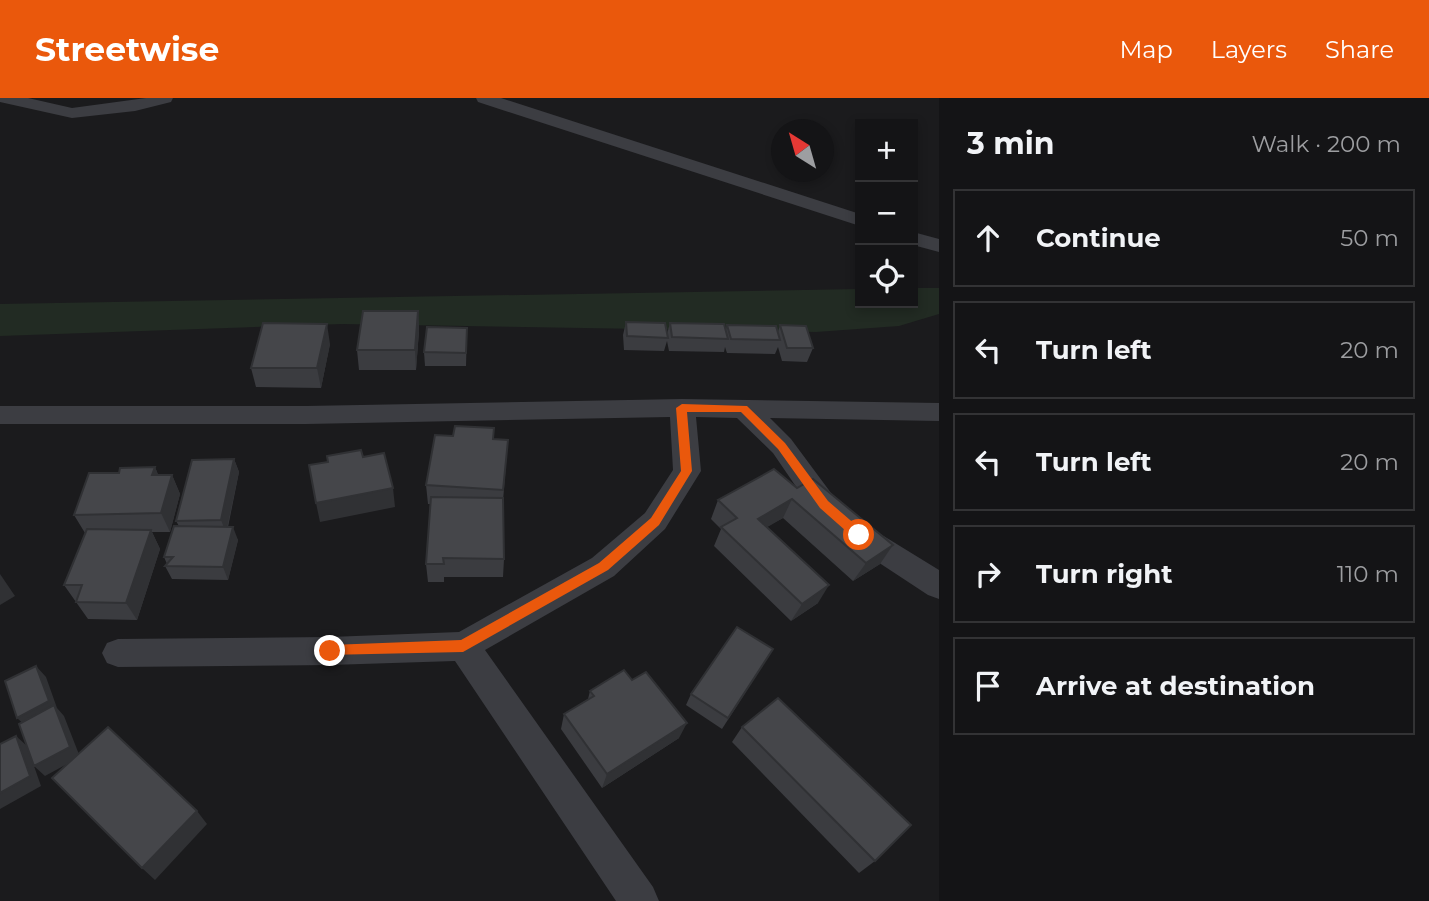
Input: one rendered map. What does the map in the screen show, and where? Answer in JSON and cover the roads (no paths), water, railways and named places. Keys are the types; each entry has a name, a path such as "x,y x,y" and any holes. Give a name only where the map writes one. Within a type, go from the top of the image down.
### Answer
{"street":[{"path":"6,98 72,113 135,106 164,98"},
{"path":"484,98 855,218"},
{"path":"918,239 939,246"},
{"path":"118,653 330,651 463,646 603,567 655,522 687,471 682,408"},
{"path":"0,415 306,415 682,408 939,412"},
{"path":"744,409 782,446 824,505 859,535 939,586"},
{"path":"463,646 639,901"}]}
